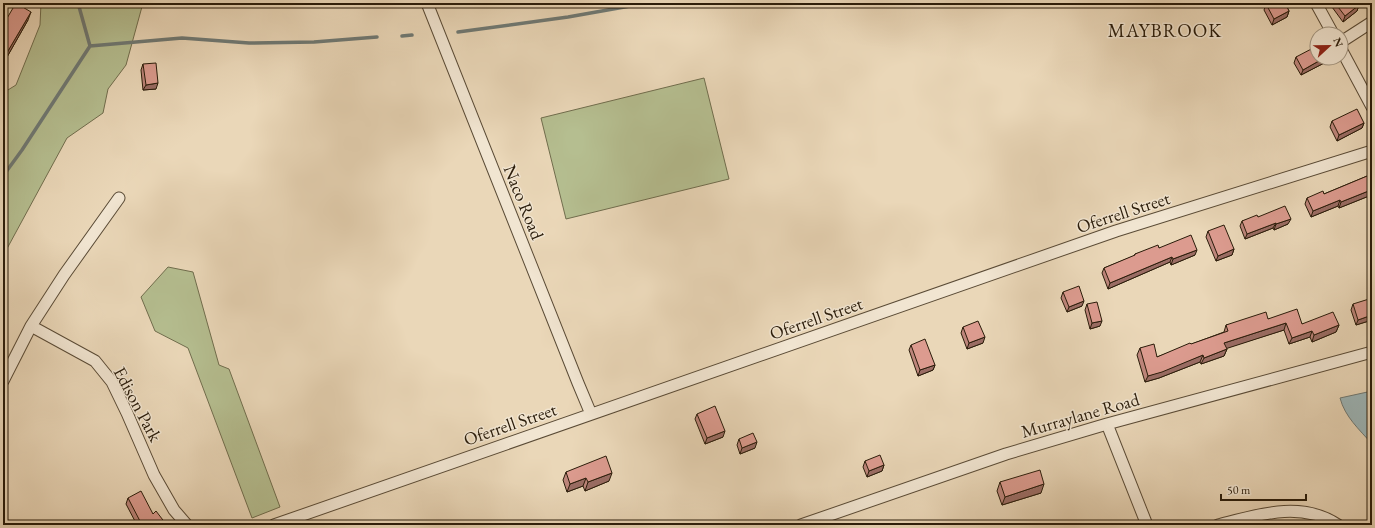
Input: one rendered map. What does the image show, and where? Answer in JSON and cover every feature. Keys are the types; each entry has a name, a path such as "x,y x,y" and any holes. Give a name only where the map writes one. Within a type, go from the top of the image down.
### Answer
{"street":[{"name":"Naco Road","path":"427,3 578,383 592,414"},
{"path":"1316,3 1329,26"},
{"path":"1349,37 1372,22"},
{"path":"1349,64 1372,107"},
{"name":"Oferrell Street","path":"274,525 1116,231 1372,151"},
{"path":"3,381 31,326 64,275 119,198"},
{"name":"Edison Park","path":"31,326 95,361 112,382 154,474 174,510 187,525"},
{"name":"Murraylane Road","path":"801,525 1006,454 1106,424 1372,352"},
{"path":"1106,424 1147,525"},
{"path":"1218,525 1270,512 1293,511 1312,513 1331,520 1338,525"}],"green space":[{"path":"41,3 143,3 126,65 108,89 103,113 67,138 3,256 3,93 16,85 40,25"},
{"path":"704,78 729,179 566,219 541,118"},
{"path":"168,267 193,272 219,365 229,369 280,507 252,518 188,348 155,331 141,297"}],"water":[{"path":"1372,391 1372,444 1349,417 1340,398"}],"building":[{"path":"16,3 31,12 5,56 3,55 3,25"},
{"path":"1285,3 1289,11 1274,19 1266,4"},
{"path":"1335,3 1358,3 1359,5 1345,16"},
{"path":"1309,50 1310,66 1303,70 1296,57"},
{"path":"156,63 158,83 146,85 143,64"},
{"path":"1357,109 1364,123 1339,135 1332,121"},
{"path":"1372,174 1372,194 1371,190 1313,211 1307,198 1323,191 1324,194"},
{"path":"1285,206 1291,219 1247,234 1242,221 1257,215 1258,217"},
{"path":"1224,225 1234,249 1218,256 1208,231"},
{"path":"1191,235 1197,250 1173,259 1172,257 1110,283 1104,268 1158,245 1159,248"},
{"path":"1079,286 1084,301 1069,307 1063,292"},
{"path":"1369,299 1372,306 1372,315 1358,320 1353,304"},
{"path":"1097,302 1102,321 1092,323 1087,304"},
{"path":"1297,309 1302,324 1333,312 1339,325 1314,335 1312,331 1292,338 1286,323 1224,343 1227,349 1204,358 1203,355 1162,372 1148,376 1140,348 1154,344 1157,357 1190,343 1191,344 1228,331 1226,325 1266,312 1268,319"},
{"path":"978,321 985,337 969,343 963,327"},
{"path":"925,339 935,365 920,370 911,345"},
{"path":"715,406 725,431 707,438 697,414"},
{"path":"753,433 757,442 742,448 739,439"},
{"path":"880,455 884,465 869,471 865,461"},
{"path":"606,456 612,473 588,482 586,478 570,484 566,472"},
{"path":"1040,470 1044,484 1005,497 1000,482"},
{"path":"141,491 153,514 156,511 166,524 165,525 139,525 141,523 128,498"}],"waterway":[{"path":"3,176 22,150 90,46 78,3"},
{"path":"458,32 568,17 647,3"},
{"path":"402,36 412,35"},
{"path":"90,46 182,38 249,43 314,42 377,37"}],"district":[{"name":"MAYBROOK","path":"1165,30"}]}
